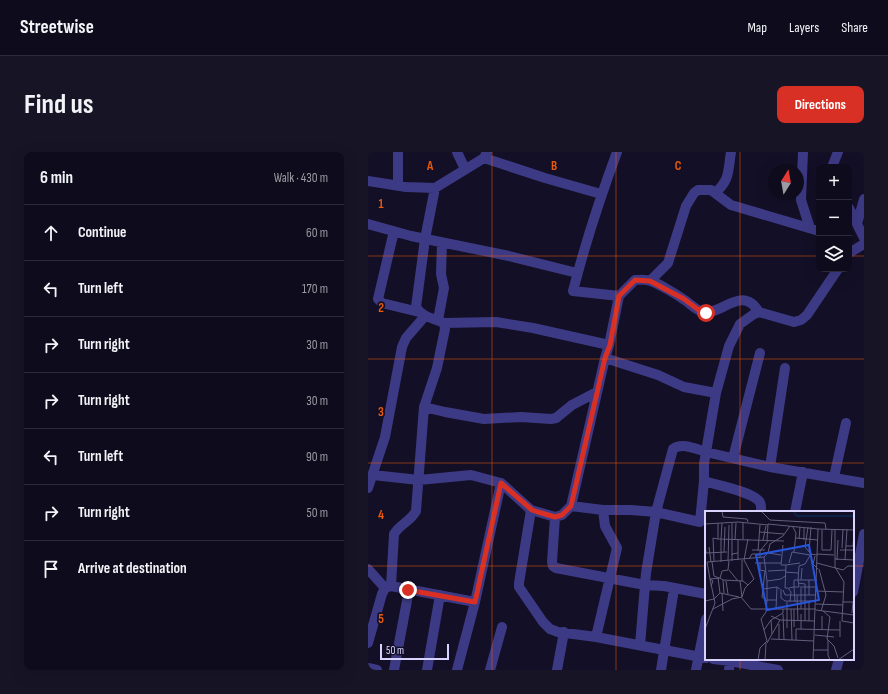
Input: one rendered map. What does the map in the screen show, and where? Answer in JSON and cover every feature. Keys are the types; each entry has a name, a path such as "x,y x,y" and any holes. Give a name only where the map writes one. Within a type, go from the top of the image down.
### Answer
{"street":[{"path":"398,152 398,186"},
{"path":"457,152 465,170"},
{"path":"617,152 601,194 572,291 619,296"},
{"path":"716,192 727,179 731,152"},
{"path":"803,152 801,200 814,229"},
{"path":"833,164 838,152"},
{"path":"368,182 398,186 435,188 465,170 485,155 545,178 601,194"},
{"path":"422,314 416,307 435,188"},
{"path":"650,281 668,263 686,206 694,193 698,190 711,190 716,192 726,202 731,204 814,229"},
{"path":"858,224 864,200"},
{"path":"852,213 864,238"},
{"path":"368,224 426,240 509,256 577,273"},
{"path":"394,231 378,299 382,303 441,321 496,322 533,328 610,345"},
{"path":"368,643 382,594 388,587 394,534 398,528 413,517 416,511 424,407 437,368 445,329 441,321 444,288 441,274 442,243"},
{"path":"571,506 603,510 656,512 703,523 704,464 716,393 729,346 737,329 740,324 759,312 794,322 801,320 807,315 836,272"},
{"path":"373,475 419,480 471,475 501,483 532,510 555,517 562,515 571,506 605,358 610,345 619,296 635,280 650,281 684,299 700,311 712,312 731,302 741,301 748,302 755,306 759,312"},
{"path":"368,488 385,437 402,348 406,338 422,314"},
{"path":"733,458 760,353"},
{"path":"605,358 658,375 684,387 716,393"},
{"path":"770,466 786,368"},
{"path":"424,407 484,419 521,417 551,419 556,418 572,405 597,392"},
{"path":"834,477 846,423"},
{"path":"640,645 646,573 656,512 673,449 676,446 684,446 770,466 864,483"},
{"path":"795,511 803,472"},
{"path":"704,481 750,494 761,504 761,511"},
{"path":"457,670 475,602 501,483"},
{"path":"532,510 519,583 520,587 546,626 558,632 596,637 702,658"},
{"path":"596,637 617,548 605,526 603,510"},
{"path":"555,517 552,562 553,566 556,568 645,585 705,594"},
{"path":"857,588 857,546 864,534"},
{"path":"368,569 388,587 475,602"},
{"path":"661,670 674,589"},
{"path":"394,670 408,590"},
{"path":"427,670 440,595"},
{"path":"490,670 502,627"},
{"path":"696,670 702,658 705,629"},
{"path":"557,670 564,632"},
{"path":"717,660 778,670"},
{"path":"836,670 839,660"},
{"path":"368,668 377,670"}],"route":[{"path":"408,590 475,602 501,483 532,510 538,512 555,517 562,515 571,506 605,358 610,345 619,296 635,280 650,281 684,299 700,311 706,313"}]}
